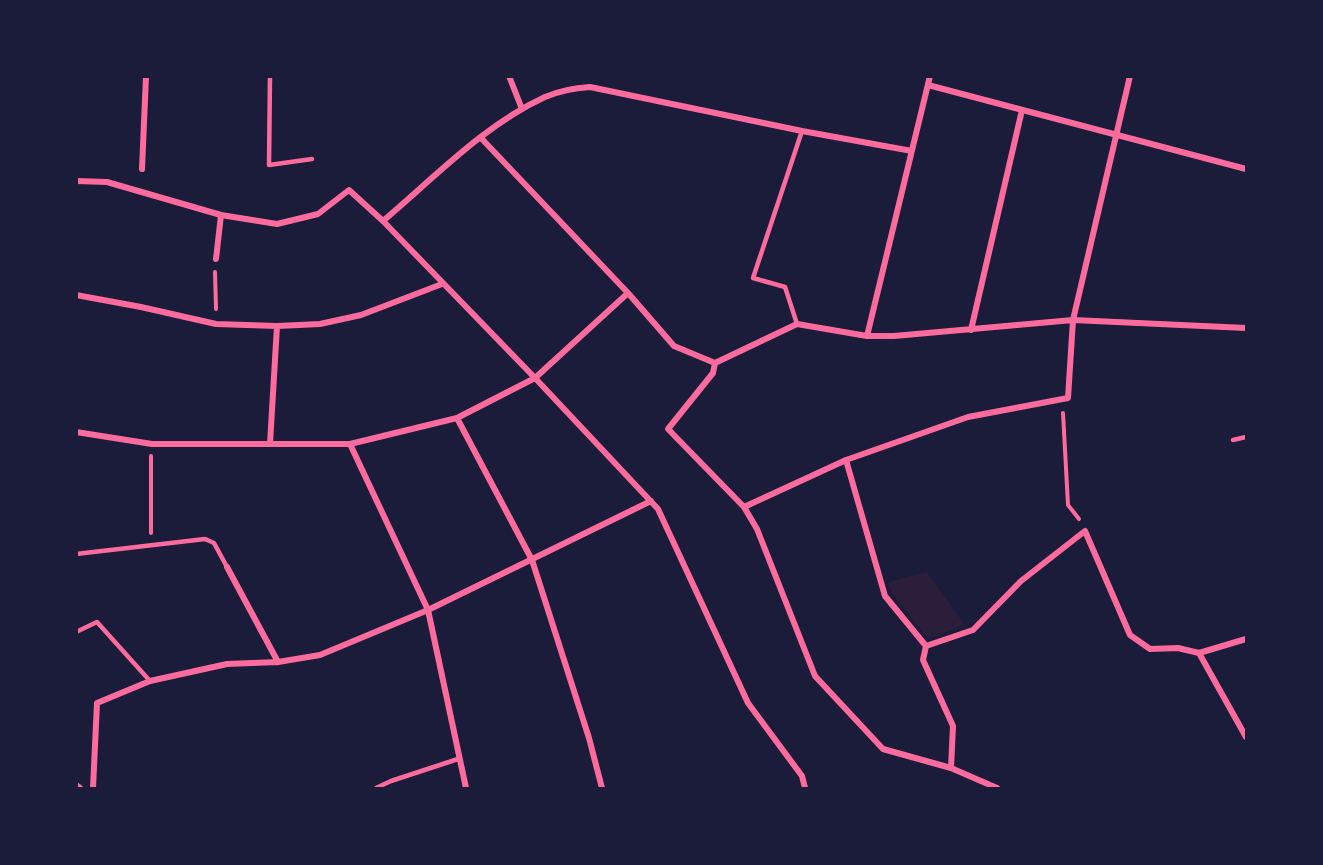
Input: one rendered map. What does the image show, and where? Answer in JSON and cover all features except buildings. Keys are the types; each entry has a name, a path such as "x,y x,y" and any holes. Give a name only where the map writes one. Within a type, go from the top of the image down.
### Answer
{"street":[{"path":"142,170 146,76"},
{"path":"509,76 522,109"},
{"path":"867,336 930,76"},
{"path":"744,507 846,460 968,417 1068,398 1073,320 1130,76"},
{"path":"928,86 1246,169"},
{"path":"383,221 481,138 522,109 569,89 590,87 802,131 912,151"},
{"path":"970,330 1022,110"},
{"path":"481,138 628,293 674,346 715,363"},
{"path":"76,181 107,182 221,215 277,224 318,214 349,190 383,221 658,509 748,703 802,776 805,789"},
{"path":"216,259 221,215"},
{"path":"76,295 141,306 216,324 277,326 320,324 361,315 442,284"},
{"path":"76,432 152,444 350,444 457,418 535,378 628,293"},
{"path":"997,789 951,768 883,749 815,676 757,529 744,507 668,429 712,373 715,363 797,324 867,336 894,336 1073,320 1246,328"},
{"path":"270,444 277,326"},
{"path":"457,418 532,560 589,738 602,789"},
{"path":"350,444 428,610 466,789"},
{"path":"846,460 885,596 926,646"},
{"path":"93,789 97,703 150,681 227,664 278,662 320,655 428,610 651,501"},
{"path":"926,646 973,630 1021,581 1085,531 1130,635 1150,649 1178,648 1199,653 1246,639"},
{"path":"227,567 278,662"},
{"path":"926,646 923,660 953,726 951,768"},
{"path":"1199,653 1246,737"},
{"path":"76,785 80,789"}],"lane":[{"path":"270,76 269,165 312,159"},
{"path":"797,324 785,287 753,278 802,131"},
{"path":"1233,440 1246,437"},
{"path":"76,554 205,539 213,543 227,567"},
{"path":"76,632 97,622 150,681"},
{"path":"376,789 391,781 458,759"}],"path":[{"path":"215,270 216,303"},
{"path":"1063,410 1068,505 1079,520"},
{"path":"151,546 152,444"}],"shaded area":[{"path":"927,572 965,625 928,639 892,594 888,582"}]}
